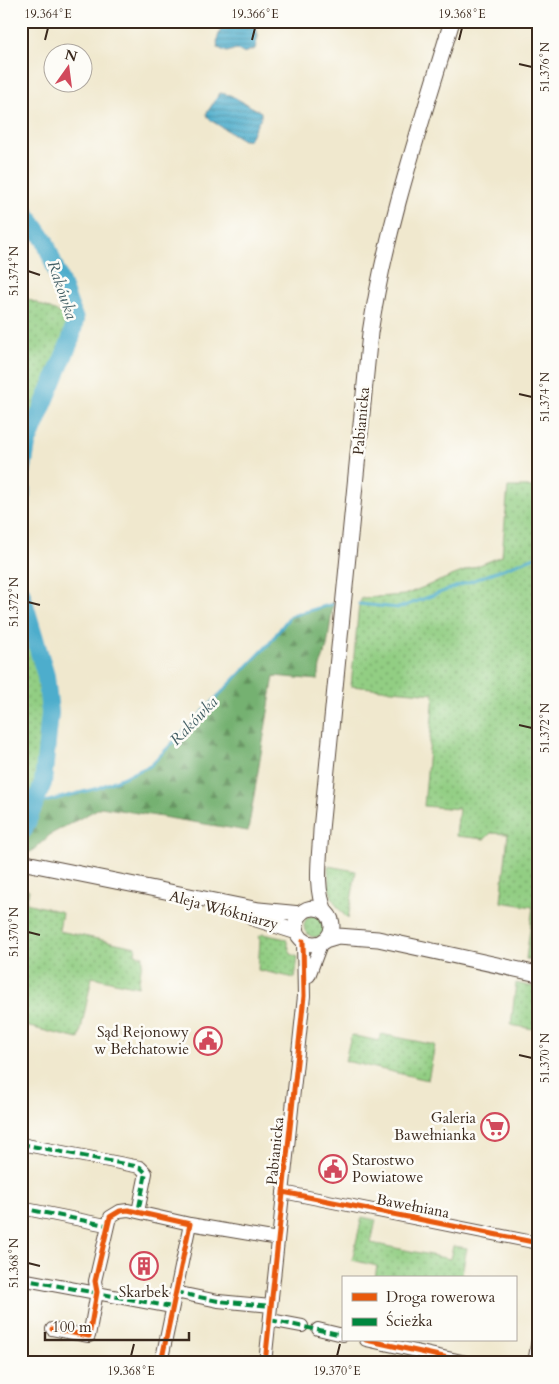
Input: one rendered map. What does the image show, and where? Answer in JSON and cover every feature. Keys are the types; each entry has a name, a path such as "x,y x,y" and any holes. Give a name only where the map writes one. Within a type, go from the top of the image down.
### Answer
{"main road":[{"name":"Pabianicka","path":"328,916 321,903 319,883 321,830 370,333 377,283 392,224 452,21"},
{"name":"Pabianicka","path":"303,912 321,830"},
{"name":"Aleja Włókniarzy","path":"21,862 150,890 278,924 300,937"},
{"name":"Aleja Włókniarzy","path":"150,890 188,895 259,910 303,912"},
{"path":"378,940 313,908 303,912 297,920 300,937 314,944 338,936 378,940 538,974"},
{"path":"325,941 332,932 328,916"}],"street":[{"name":"Pabianicka","path":"300,937 304,996"},
{"name":"Pabianicka","path":"265,1363 304,996 314,959 325,941"},
{"path":"21,1144 140,1168 146,1173 138,1212"},
{"name":"Bawełniana","path":"283,1192 538,1243"},
{"path":"21,1208 106,1226"},
{"path":"52,1329 89,1336 97,1292 95,1281 106,1226 110,1217 120,1211 138,1212 190,1224 278,1239"},
{"path":"161,1363 190,1224"},
{"path":"21,1279 172,1307"},
{"path":"175,1292 218,1301 271,1306"},
{"path":"270,1320 302,1326"},
{"path":"318,1329 342,1335"},
{"path":"534,1363 538,1340"},
{"path":"375,1342 471,1363"}],"green space":[{"path":"21,296 75,320 71,339 27,444 22,474 21,522"},
{"path":"508,487 538,487 538,961 526,959 533,907 501,902 508,834 491,833 485,839 456,836 459,809 424,806 434,694 351,686 359,604 362,598 404,595 502,556"},
{"path":"21,591 46,676 50,713 43,783 21,836"},
{"path":"333,604 327,647 320,666 318,680 274,676 248,831 101,807 51,834 31,852 21,851 21,836 33,805 98,788 150,766 269,644 290,616"},
{"path":"328,866 356,871 348,919 331,895"},
{"path":"21,888 29,890 26,903 62,912 59,931 136,947 135,954 143,956 138,987 92,977 79,1039 21,1025"},
{"path":"315,915 325,922 326,926 319,936 315,937 305,930 304,926 311,916"},
{"path":"263,934 286,939 291,954 298,957 295,978 258,970 260,940 258,937"},
{"path":"516,983 538,988 538,1030 511,1025"},
{"path":"381,1034 435,1045 428,1080 345,1061 351,1035 379,1041"},
{"path":"362,1217 376,1220 371,1243 450,1259 453,1246 467,1248 461,1276 375,1276 377,1266 352,1260"}],"water":[{"path":"222,21 239,23 255,21 258,36 255,49 243,53 236,49 227,52 218,48 217,41"},
{"path":"220,93 230,95 261,112 261,117 249,140 243,140 210,120 206,114"}],"waterway":[{"name":"Rakówka","path":"21,206 45,241 75,320 71,339 27,444 22,474 21,522"},
{"name":"Rakówka","path":"21,217 31,219"},
{"path":"359,604 399,608 538,556"},
{"name":"Rakówka","path":"21,591 46,676 50,713 43,783 24,830"},
{"name":"Rakówka","path":"33,805 98,788 150,766 269,644 290,616 333,604"}],"marked path":[{"path":"21,1144 140,1167 146,1173 138,1212"},
{"path":"21,1208 106,1225"},
{"path":"21,1279 172,1307"},
{"path":"175,1292 218,1301 271,1306"},
{"path":"270,1320 342,1335"}],"cycle path":[{"path":"265,1363 304,996 303,941"},
{"path":"283,1192 538,1243"},
{"path":"52,1329 89,1336 97,1292 95,1281 110,1217 120,1211 128,1210 190,1224 161,1363"},
{"path":"375,1342 471,1363"}],"place":[{"name":"Sąd Rejonowy w Bełchatowie","path":"208,1041"},
{"name":"Galeria Bawełnianka","path":"495,1127"},
{"name":"Starostwo Powiatowe","path":"333,1169"},
{"name":"Skarbek","path":"144,1266"}]}
